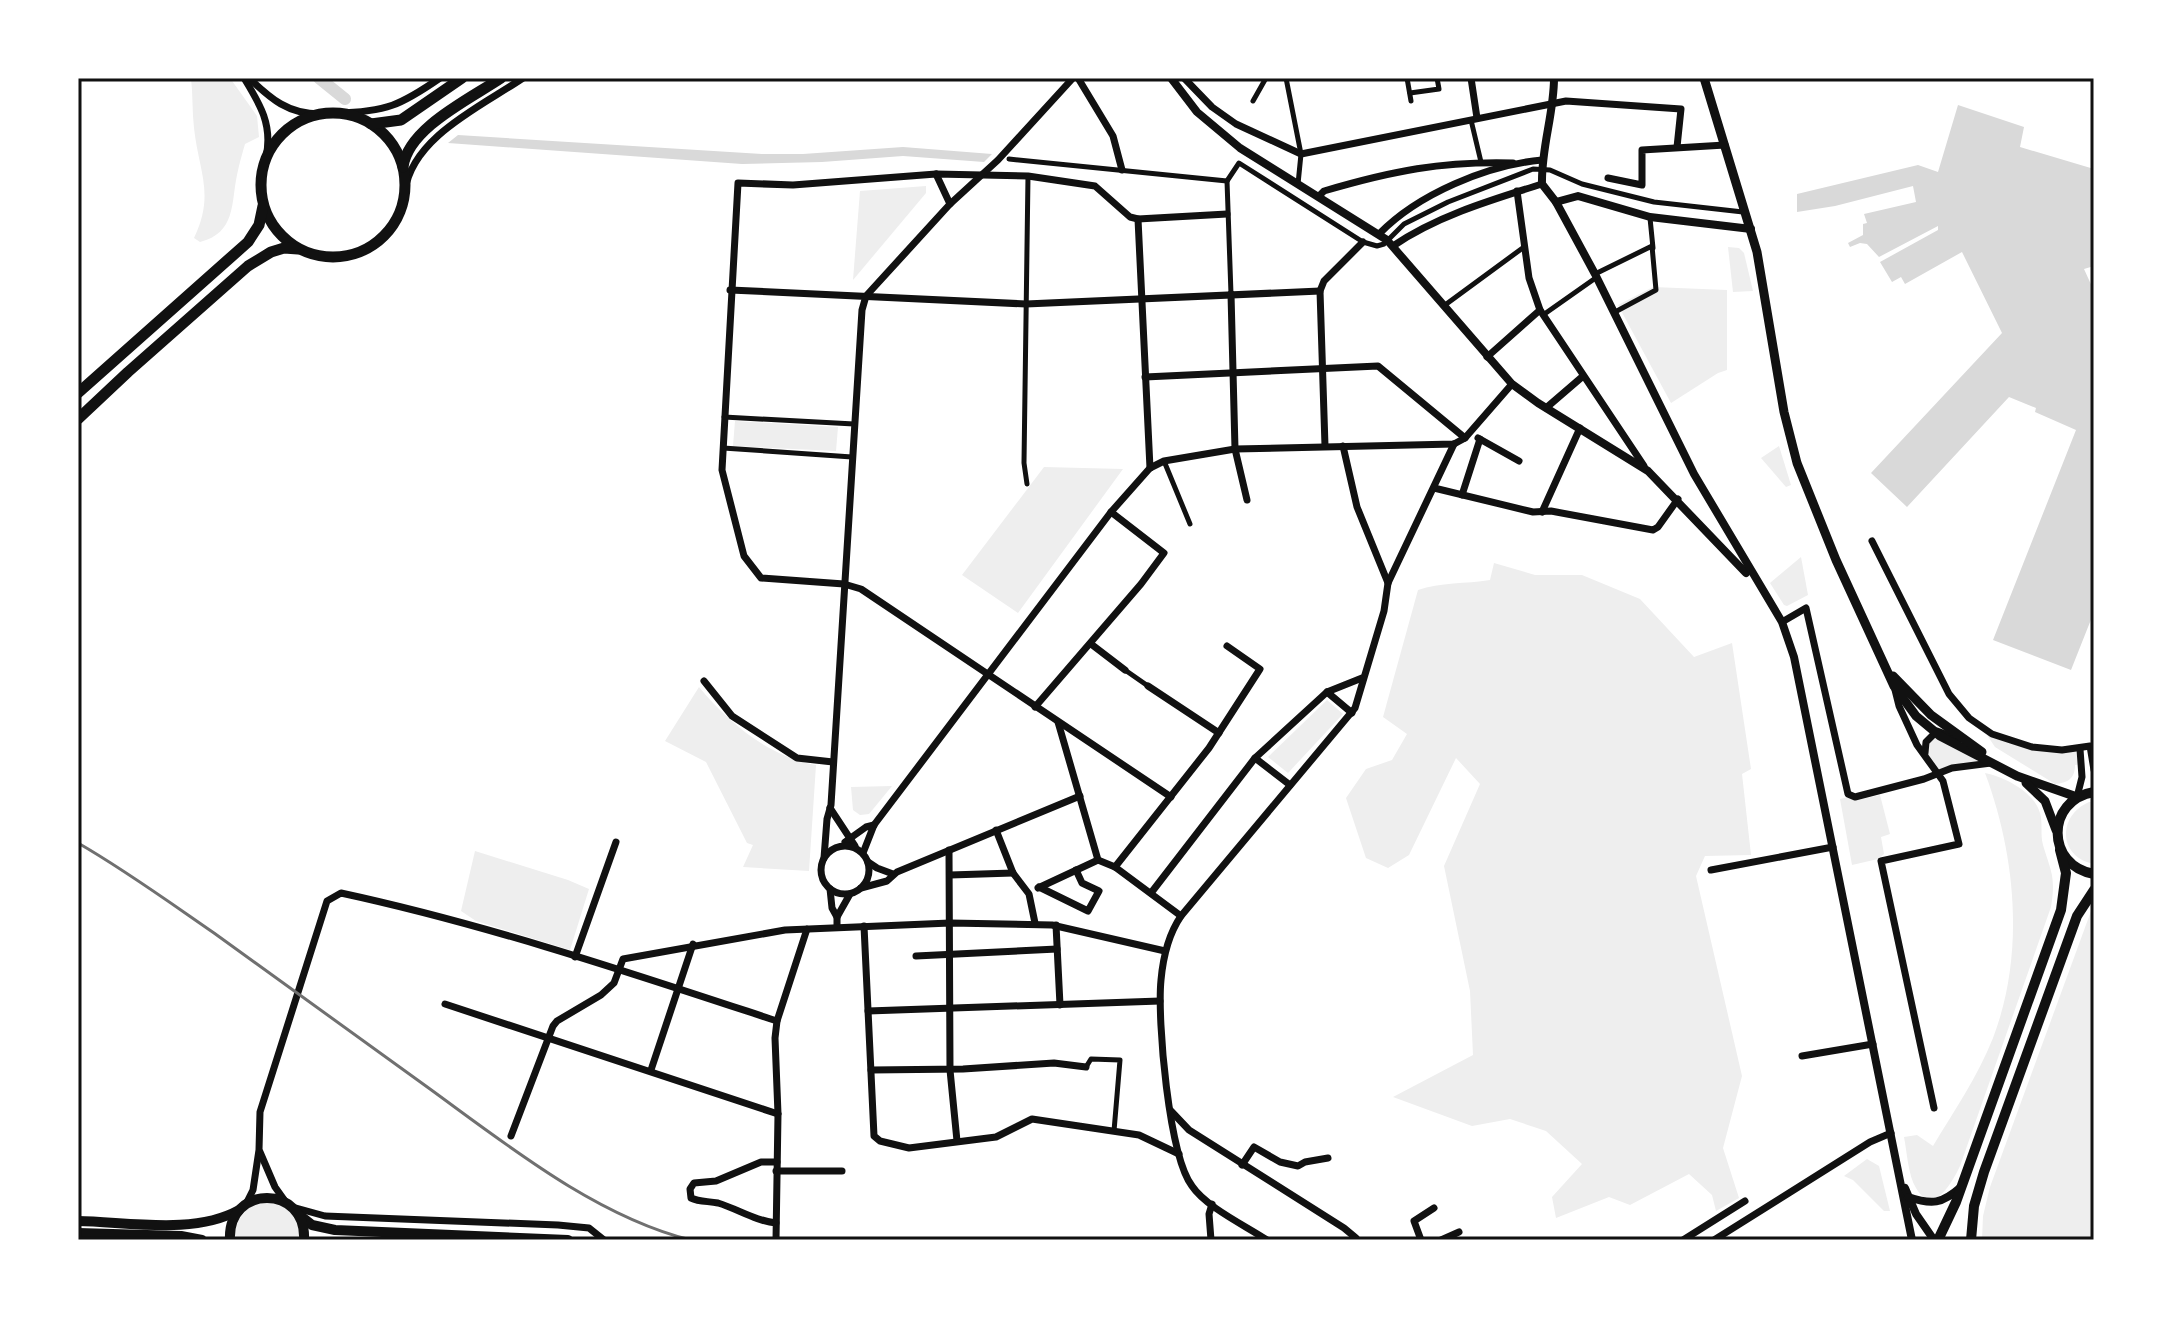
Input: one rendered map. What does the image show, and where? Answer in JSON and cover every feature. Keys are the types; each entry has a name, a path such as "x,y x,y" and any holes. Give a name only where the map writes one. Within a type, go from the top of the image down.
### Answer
{"highway":[{"path":"371,124 401,120 462,78"},
{"path":"78,419 248,266 284,248 327,257 346,256 364,251 380,240 393,226 401,210 405,191 403,168 407,153 422,132 501,78"},
{"path":"300,249 277,231 264,205 261,186 266,157 284,132 320,114 355,116 371,124 391,143 403,168"},
{"path":"78,393 248,242 259,225 264,205"}],"main road":[{"path":"1704,78 1751,229 1762,273 1784,412 1797,463 1814,509 1894,686 1912,712 1934,733 2004,768"},
{"path":"1881,658 1915,701 2017,776 2045,801 2057,831 2066,882 2061,910 1961,1187 1936,1240"},
{"path":"2017,776 2077,797"},
{"path":"2057,831 2061,815 2077,797 2094,792"},
{"path":"2060,850 2073,866 2094,874"},
{"path":"1971,1240 1974,1206 1984,1172 2077,916 2094,890"},
{"path":"78,1221 192,1225 215,1221 260,1198 273,1198 291,1207 312,1225 335,1230 568,1240"},
{"path":"291,1207 304,1226 304,1240"},
{"path":"230,1240 231,1225 241,1208"},
{"path":"78,1233 181,1236 202,1240"}],"street":[{"path":"247,78 283,107 306,114 320,114"},
{"path":"247,78 266,119 269,138 266,157"},
{"path":"337,113 395,106 406,102 440,78"},
{"path":"405,191 414,163 429,143 523,78"},
{"path":"837,927 830,889 823,880 821,869 830,808 862,310 866,296 950,204 984,174 1075,78 1113,136 1122,170"},
{"path":"1171,78 1187,101 1210,124 1255,159 1386,240 1512,384 1648,471"},
{"path":"1184,78 1212,107 1236,124 1301,154 1566,101 1681,109 1677,147"},
{"path":"1253,101 1266,78"},
{"path":"1286,78 1301,154 1298,185"},
{"path":"1407,78 1411,101"},
{"path":"1410,93 1439,89 1437,78"},
{"path":"1471,78 1481,162"},
{"path":"1554,78 1542,184 1556,202 1596,275 1678,444 1782,622 1797,671 1906,1198 1912,1240"},
{"path":"1608,178 1642,185 1642,150 1725,145"},
{"path":"1009,159 1227,181"},
{"path":"1319,196 1324,191 1390,172 1481,162 1513,163 1542,165 1582,184 1654,202 1735,213 1746,211"},
{"path":"1247,500 1235,449 1227,214 1227,181 1239,163 1363,242 1377,246 1404,224 1448,202 1542,165"},
{"path":"1386,240 1394,218 1437,192 1513,163"},
{"path":"936,174 950,204"},
{"path":"1171,797 861,589 844,584 761,578 744,556 722,470 738,183 793,185 936,174 1028,176 1095,186 1130,217 1138,219 1227,214"},
{"path":"1027,484 1024,463 1028,176"},
{"path":"1386,240 1542,184"},
{"path":"1517,191 1529,278 1541,312 1634,455 1758,585"},
{"path":"1556,202 1578,196 1650,217 1751,229"},
{"path":"1614,312 1657,291 1650,217"},
{"path":"1138,219 1150,468"},
{"path":"1325,446 1320,291 1324,281 1363,242"},
{"path":"1487,357 1541,312 1596,275 1652,246 1656,290 1614,312"},
{"path":"1445,305 1524,247"},
{"path":"730,290 1026,304 1320,291"},
{"path":"1145,377 1378,366 1467,435 1519,461"},
{"path":"1546,408 1582,377"},
{"path":"1267,1240 1212,1204 1187,1179 1170,1109 1160,1001 1165,951 1181,916 1352,713 1384,611 1388,583 1454,444 1467,435 1512,384"},
{"path":"724,417 854,424"},
{"path":"1542,512 1580,428"},
{"path":"1462,495 1480,439"},
{"path":"860,851 874,825 1111,512 1150,468 1164,461 1235,449 1454,444"},
{"path":"1343,446 1357,507 1388,583"},
{"path":"722,448 852,457"},
{"path":"1164,461 1190,524"},
{"path":"1434,488 1533,512 1551,511 1653,530 1678,499"},
{"path":"1035,707 1091,644 1164,553 1111,512"},
{"path":"1872,541 1958,708 1983,729 2002,738 2040,748 2080,749 2090,746 2094,770"},
{"path":"1782,622 1806,608 1848,794 1855,797 1937,773 1985,763 2004,768"},
{"path":"1091,644 1219,733"},
{"path":"1115,867 1219,733 1260,669 1227,646"},
{"path":"1151,893 1255,758 1327,692 1362,678"},
{"path":"704,681 732,716 797,758 833,762"},
{"path":"1894,686 1899,706 1917,745 1943,781 1959,844 1881,861 1934,1108"},
{"path":"1327,692 1352,713"},
{"path":"1058,722 1098,860"},
{"path":"1928,761 1924,746 1934,733 1941,731 1972,745"},
{"path":"2077,797 2082,777 2080,749"},
{"path":"1255,758 1290,785"},
{"path":"837,917 850,894 861,888 887,881 893,874 1080,796"},
{"path":"830,808 868,862 893,874"},
{"path":"824,858 834,848 874,825"},
{"path":"996,830 1013,873 1029,894 1035,923"},
{"path":"575,957 616,842"},
{"path":"841,846 860,851"},
{"path":"1711,870 1833,847"},
{"path":"949,850 950,1070 957,1141"},
{"path":"1029,894 1098,860 1115,867 1181,916"},
{"path":"861,888 870,871 868,862"},
{"path":"1039,887 1088,911 1099,891 1082,883 1076,870"},
{"path":"950,875 1013,873"},
{"path":"830,889 850,894"},
{"path":"241,1208 253,1190 259,1150 260,1112 327,901 341,893 459,922 680,988 777,1021"},
{"path":"511,1136 557,1021 601,995 614,983 623,959 693,944 785,930 950,923 1056,925 1165,951"},
{"path":"1056,925 1060,1005"},
{"path":"864,926 874,1136 880,1141 909,1148 996,1137 1032,1119 1139,1135 1179,1154"},
{"path":"776,1240 777,1021 807,929"},
{"path":"651,1070 693,944"},
{"path":"916,956 1057,949"},
{"path":"868,1011 1160,1001"},
{"path":"445,1004 778,1114"},
{"path":"1802,1056 1873,1044"},
{"path":"871,1070 950,1070 1054,1063 1086,1067 1091,1059 1120,1060 1114,1131"},
{"path":"1170,1109 1189,1130 1344,1228 1356,1239 1366,1233"},
{"path":"1714,1240 1870,1142 1891,1133"},
{"path":"1242,1165 1254,1147 1280,1162 1298,1166 1328,1158"},
{"path":"259,1150 275,1187 291,1207 325,1216 493,1221 589,1228 604,1240"},
{"path":"776,1223 718,1204 695,1200 691,1198 690,1189 694,1183 716,1181 761,1162 777,1162"},
{"path":"776,1171 842,1171"},
{"path":"1906,1198 1936,1204 1948,1199 1961,1187"},
{"path":"1906,1198 1936,1240"},
{"path":"1683,1240 1745,1201"},
{"path":"1211,1240 1209,1214 1212,1204"},
{"path":"1421,1240 1414,1221 1434,1208"},
{"path":"1441,1240 1459,1232"}],"shaded area":[{"path":"191,78 230,78 257,116 259,137 245,144 226,224 212,238 200,242 194,238 205,196 194,128"},
{"path":"1958,105 2024,127 2020,147 2094,169 2094,266 2084,269 2094,291 2094,612 2071,670 1993,640 2076,430 2009,397 1907,507 1871,473 2002,333 1962,252 1905,284 1901,277 1892,282 1880,262 1938,230 1938,226 1879,257 1867,244 1850,247 1848,243 1863,235 1863,224 1867,223 1864,214 1916,202 1913,186 1835,206 1797,212 1797,194 1918,165 1938,172"},
{"path":"458,135 762,154 903,147 992,154 984,162 903,156 742,164 448,143"},
{"path":"926,186 926,193 853,280 860,191"},
{"path":"1728,247 1739,248 1744,253 1753,291 1733,292"},
{"path":"1653,287 1727,290 1727,370 1671,403 1618,305"},
{"path":"735,421 838,427 836,451 733,446"},
{"path":"1779,446 1791,485 1786,487 1761,458"},
{"path":"1044,467 1123,469 1018,613 962,575"},
{"path":"1801,557 1808,595 1787,606 1770,583"},
{"path":"1494,563 1535,575 1582,575 1640,599 1694,657 1732,643 1751,769 1742,774 1751,855 1705,856 1696,876 1742,1076 1723,1148 1739,1198 1716,1211 1712,1195 1689,1174 1630,1205 1609,1197 1556,1218 1552,1197 1582,1164 1546,1131 1510,1119 1472,1126 1393,1097 1473,1055 1470,991 1444,866 1480,784 1456,758 1409,855 1388,868 1366,858 1346,798 1366,769 1392,760 1407,734 1383,717 1418,590 1490,580"},
{"path":"699,687 723,713 766,746 816,765 809,871 743,867 753,845 747,843 706,762 665,741"},
{"path":"1327,700 1343,714 1288,773 1268,757"},
{"path":"1983,729 2018,743 2080,749 2082,764 2075,765 2070,779 2055,784 1995,747"},
{"path":"1934,733 1996,764 1937,773 1928,761 1926,742"},
{"path":"1985,773 2018,787 2037,805 2043,845 2052,874 2051,907 1960,1166 1942,1194 1929,1199 1922,1196 1913,1183 1904,1137 1917,1135 1933,1146 1987,1052 2003,1006 2010,973 2013,905 2010,871 1996,805"},
{"path":"892,786 869,814 860,815 853,810 851,787"},
{"path":"1880,795 1890,834 1881,837 1884,854 1878,859 1852,865 1840,799 1848,797 1858,800"},
{"path":"2089,802 2094,802 2094,864 2074,853 2066,836 2071,817"},
{"path":"475,851 589,889 570,950 476,921 461,911"},
{"path":"2094,903 2094,1240 1982,1240 1983,1216 1990,1187"},
{"path":"1867,1159 1879,1166 1890,1211 1884,1211 1853,1180 1844,1176"},
{"path":"254,1200 290,1205 304,1240 230,1240 230,1231"}],"waterway":[{"path":"319,78 345,99"}],"railway":[{"path":"78,843 214,933 554,1177 621,1215 691,1240"}]}
